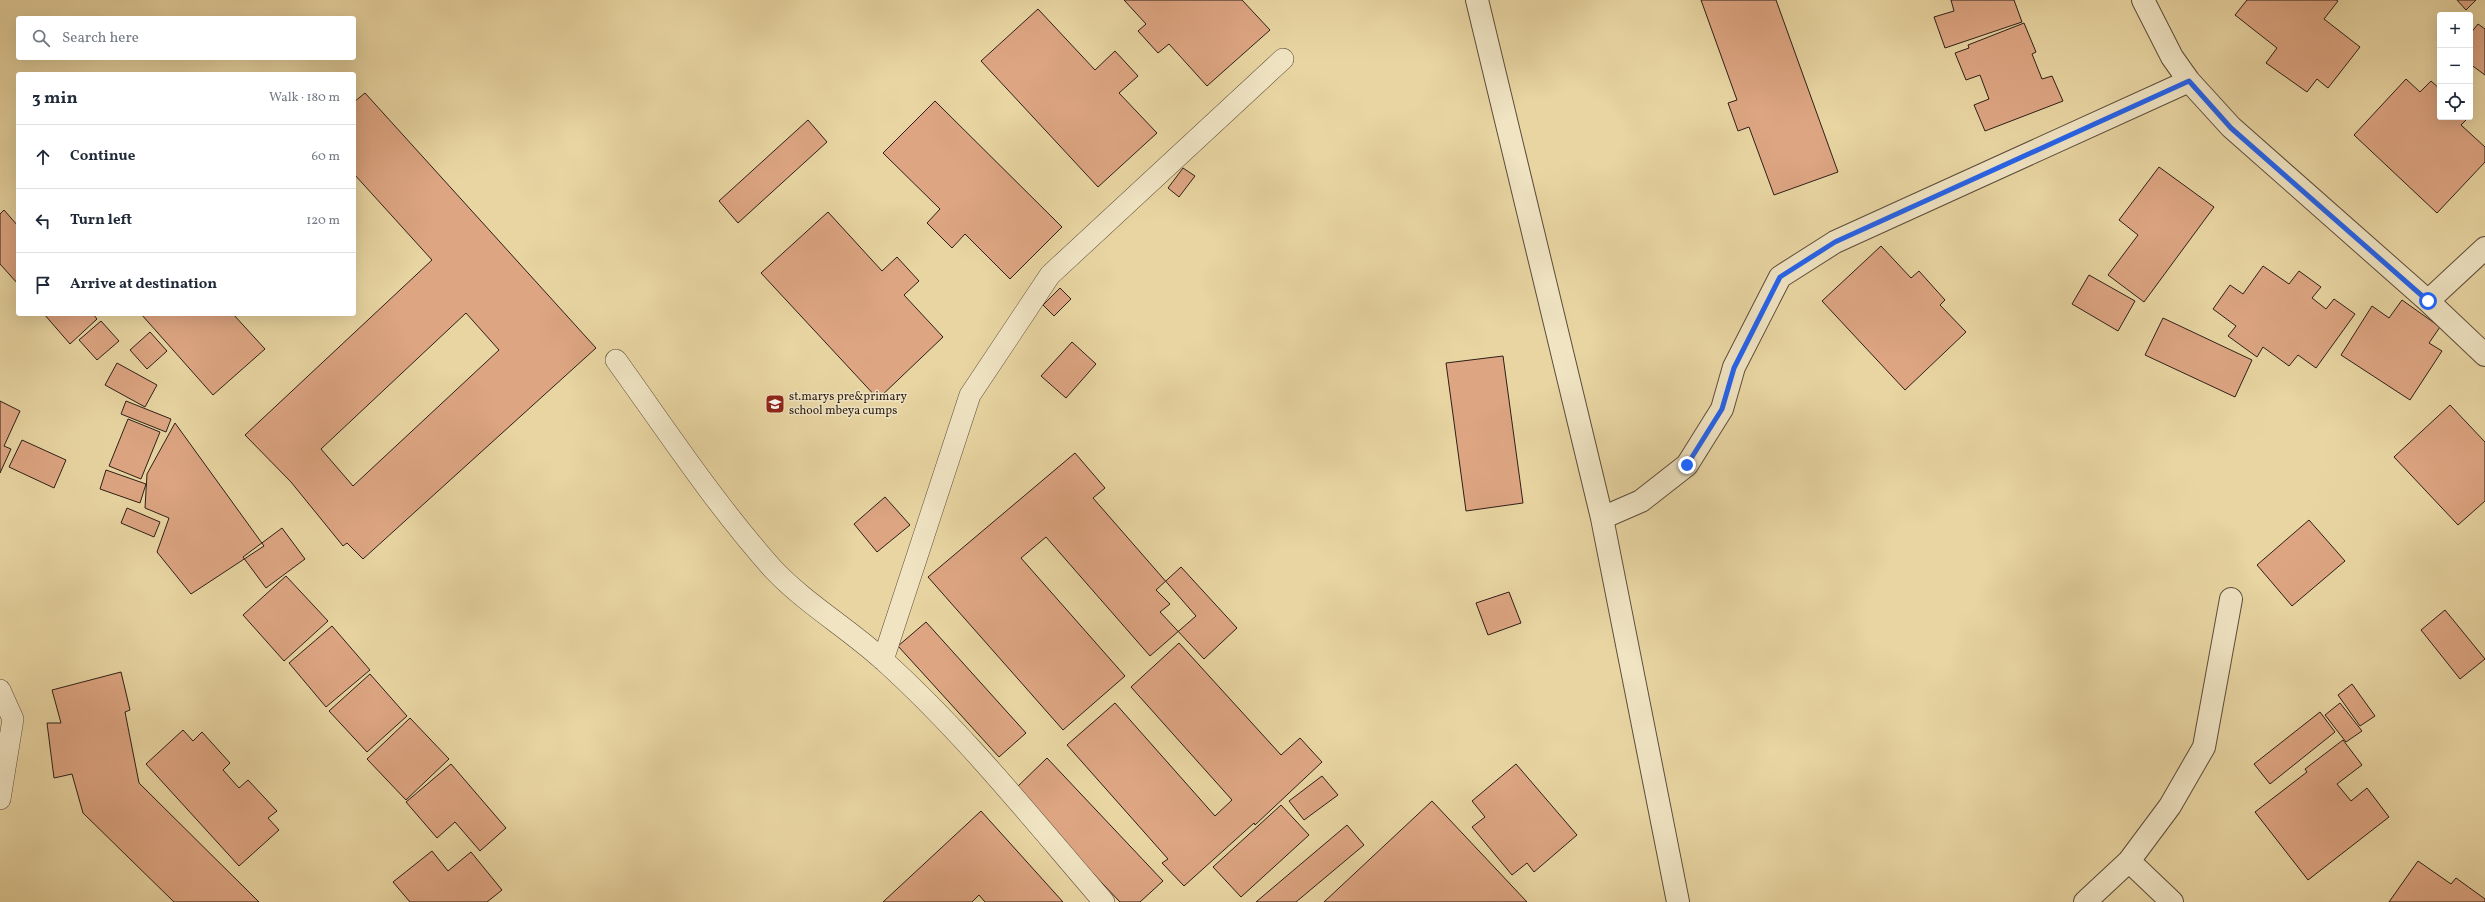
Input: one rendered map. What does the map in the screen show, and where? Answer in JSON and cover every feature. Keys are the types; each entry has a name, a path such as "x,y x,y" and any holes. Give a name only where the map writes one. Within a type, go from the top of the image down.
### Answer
{"street":[{"path":"1477,0 1602,518 1678,902"},
{"path":"2143,0 2172,57 2189,81 2231,128 2428,301 2485,355"},
{"path":"1602,518 1641,501 1687,465 1722,409 1734,368 1780,277 1835,242 2189,81"},
{"path":"2428,301 2485,248"},
{"path":"2085,902 2129,861 2170,806 2204,747 2231,599"},
{"path":"2129,861 2172,902"}],"lane":[{"path":"883,660 966,409 975,388 1050,275 1283,59"},
{"path":"616,360 709,490 774,569 823,613 883,660 989,770 1104,902"},
{"path":"0,690 13,719 0,799"}],"building":[{"path":"1124,0 1242,0 1270,30 1207,86 1169,44 1158,53 1138,31 1146,24"},
{"path":"1701,0 1776,0 1838,172 1774,195 1749,127 1738,131 1728,103 1737,100"},
{"path":"1951,0 2014,0 2022,22 1945,48 1934,17 1954,11"},
{"path":"2247,0 2336,0 2338,1 2324,19 2360,47 2328,88 2317,79 2307,92 2266,63 2277,48 2235,15"},
{"path":"2457,0 2476,0 2466,10"},
{"path":"1038,9 1095,70 1115,51 1138,76 1119,93 1157,133 1098,187 981,61"},
{"path":"2024,23 2036,52 2032,54 2042,79 2052,76 2063,101 1985,131 1974,105 1989,99 1980,75 1966,80 1955,53 1969,48 1968,45"},
{"path":"2478,24 2485,29 2485,75 2473,66 2473,30"},
{"path":"2406,79 2420,92 2431,81 2437,86 2437,120 2466,120 2461,125 2485,147 2485,162 2437,213 2354,135"},
{"path":"365,93 596,348 363,559 347,543 343,546 291,482 245,435 432,260 356,176 356,100","holes":["466,313 499,350 353,486 321,449"]},
{"path":"935,101 1062,227 1010,279 965,234 952,248 927,223 940,209 883,153"},
{"path":"808,120 827,142 738,223 719,201"},
{"path":"2159,167 2214,207 2144,302 2108,275 2138,235 2119,220"},
{"path":"1183,168 1195,176 1179,197 1168,188"},
{"path":"4,210 16,224 16,282 0,264 0,214"},
{"path":"828,212 882,271 897,257 919,281 904,295 943,337 878,399 761,273"},
{"path":"1881,246 1911,278 1919,271 1945,300 1940,305 1966,332 1905,390 1822,301"},
{"path":"2263,266 2289,284 2299,271 2321,287 2312,298 2326,309 2334,299 2355,314 2316,368 2298,355 2289,366 2263,347 2257,357 2228,336 2236,326 2213,309 2230,285 2243,294"},
{"path":"2089,275 2135,301 2118,331 2072,304"},
{"path":"1060,288 1071,299 1054,316 1043,305"},
{"path":"2402,300 2440,327 2429,343 2442,351 2410,400 2341,355 2372,306 2389,318"},
{"path":"46,316 95,316 97,319 70,344"},
{"path":"143,316 235,316 265,349 213,395"},
{"path":"2163,318 2252,360 2235,397 2145,355"},
{"path":"101,321 119,341 97,360 79,340"},
{"path":"150,332 167,351 147,369 130,350"},
{"path":"1072,342 1096,364 1066,398 1041,376"},
{"path":"1503,356 1523,503 1466,511 1446,363"},
{"path":"117,363 157,385 145,407 105,385"},
{"path":"0,401 20,411 4,446 11,449 0,473"},
{"path":"126,401 171,419 166,432 121,414"},
{"path":"2450,405 2485,442 2485,501 2458,525 2394,457"},
{"path":"128,419 160,432 141,479 109,466"},
{"path":"175,423 264,546 191,594 157,552 169,518 145,508 147,474"},
{"path":"22,440 66,460 54,488 9,467"},
{"path":"1075,453 1105,488 1093,498 1196,616 1150,656 1046,537 1021,558 1125,676 1063,730 928,577"},
{"path":"106,470 146,484 140,503 100,489"},
{"path":"885,497 910,525 877,552 854,524"},
{"path":"127,508 160,522 154,537 121,523"},
{"path":"2309,520 2345,561 2292,606 2257,565"},
{"path":"282,528 305,559 266,588 243,557"},
{"path":"1181,567 1237,628 1204,659 1160,612 1170,604 1156,590"},
{"path":"286,576 328,621 284,661 243,615"},
{"path":"1509,592 1521,623 1488,635 1476,603"},
{"path":"2445,610 2485,659 2460,679 2421,630"},
{"path":"926,622 1026,733 999,757 898,646"},
{"path":"332,626 370,670 326,707 289,663"},
{"path":"1179,643 1281,755 1300,738 1322,762 1255,825 1254,823 1184,886 1162,863 1168,859 1067,745 1115,703 1215,816 1232,800 1131,687"},
{"path":"121,672 130,710 125,712 139,783 259,902 174,902 83,813 72,774 54,778 47,723 61,723 52,690"},
{"path":"370,674 407,716 367,752 329,711"},
{"path":"2352,684 2375,716 2360,726 2338,695"},
{"path":"2340,703 2362,731 2346,742 2325,715"},
{"path":"2320,712 2335,732 2270,784 2254,764"},
{"path":"410,718 449,759 406,800 367,759"},
{"path":"183,730 193,741 202,732 230,763 223,770 239,788 248,780 277,811 268,818 279,830 239,866 146,764"},
{"path":"2343,740 2362,765 2337,784 2351,801 2367,788 2389,817 2308,880 2255,812 2307,772 2305,769"},
{"path":"1047,758 1163,881 1140,902 1120,902 1014,790"},
{"path":"451,764 506,828 480,851 455,822 437,838 406,802"},
{"path":"1516,764 1577,835 1534,872 1527,863 1512,875 1472,827 1485,817 1472,801"},
{"path":"1322,776 1338,795 1304,820 1289,801"},
{"path":"1432,801 1527,902 1324,902"},
{"path":"1281,805 1309,835 1241,897 1213,867"},
{"path":"981,811 1063,902 985,902 979,895 972,902 883,902"},
{"path":"1347,825 1364,845 1296,902 1256,902"},
{"path":"432,851 448,871 471,852 502,890 487,902 410,902 393,882"},
{"path":"2418,861 2451,884 2456,878 2485,899 2485,902 2389,902"}],"place":[{"name":"st.marys pre&primary school mbeya cumps","path":"775,404"}],"route":[{"path":"1687,465 1722,409 1734,368 1780,277 1835,242 2189,81 2231,128 2428,301"}]}
